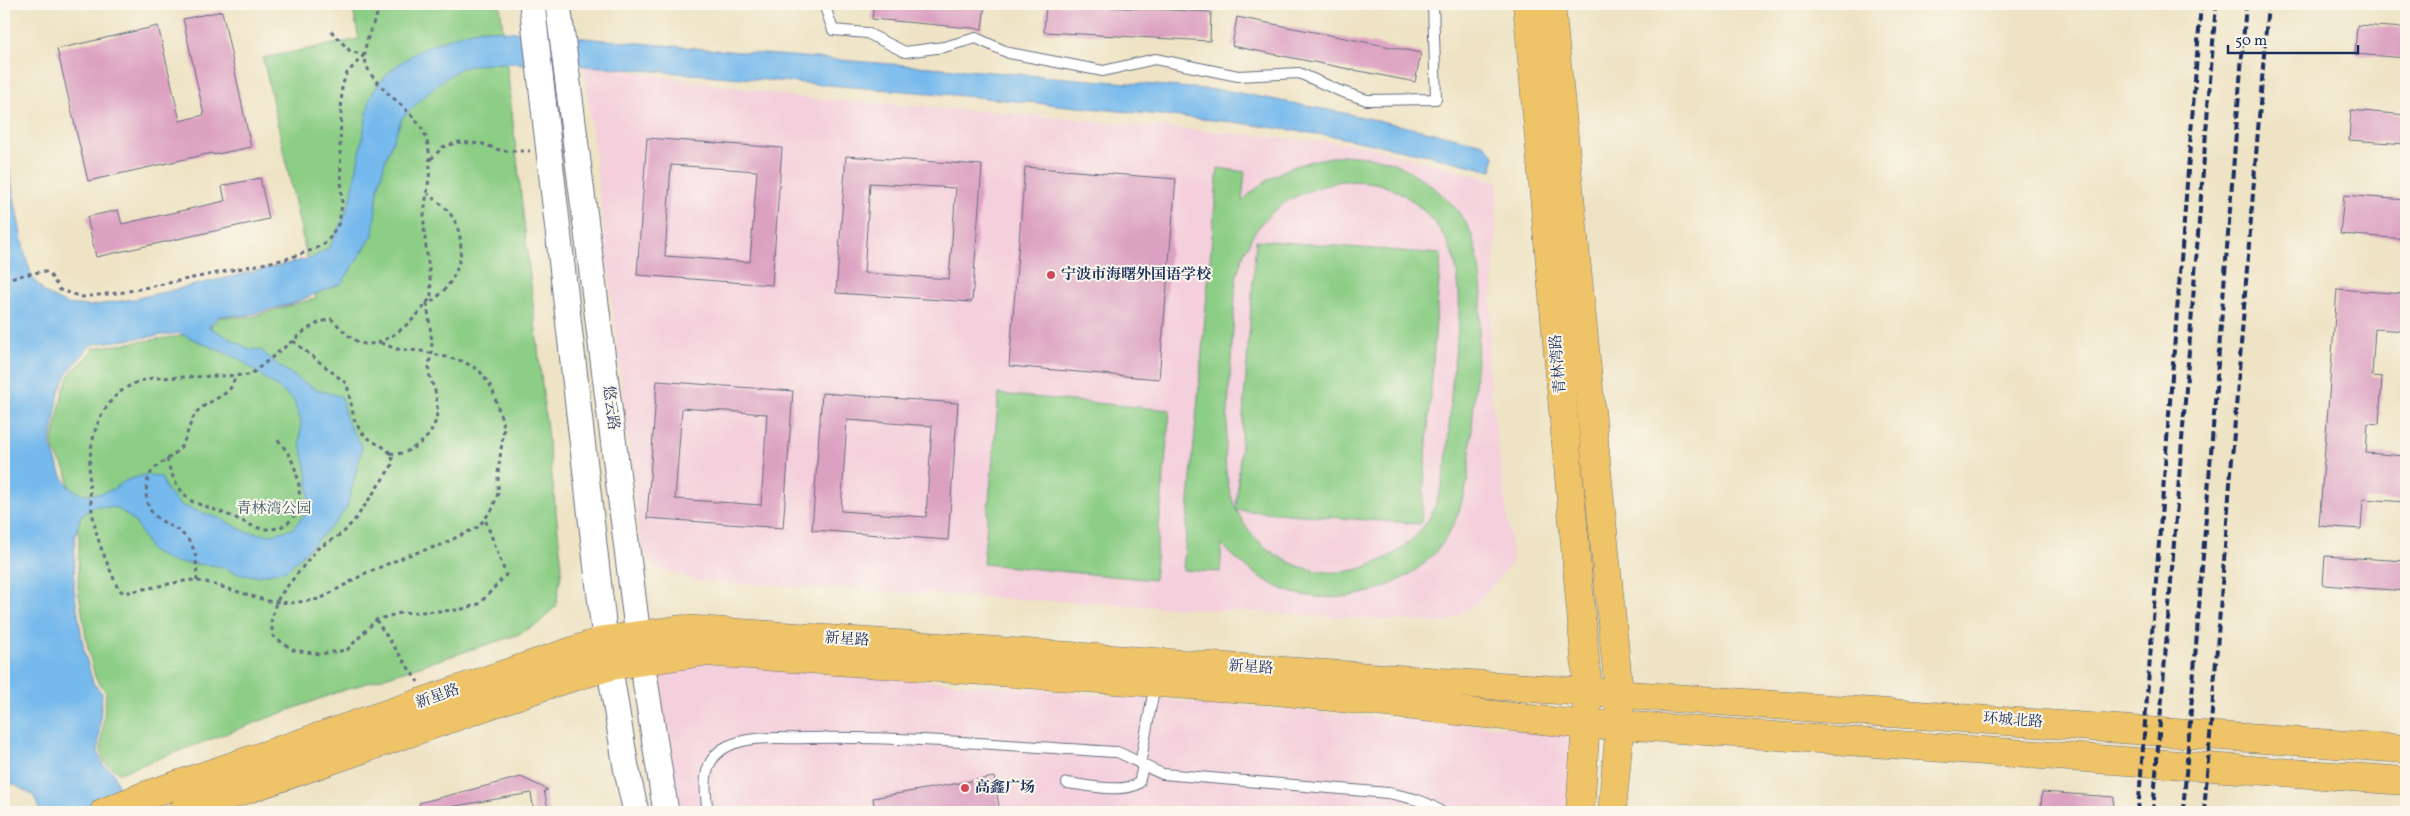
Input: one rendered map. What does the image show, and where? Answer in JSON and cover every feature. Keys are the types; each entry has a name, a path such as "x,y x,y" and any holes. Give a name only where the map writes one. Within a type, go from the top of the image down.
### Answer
{"main road":[{"name":"青林湾路","path":"1526,4 1588,692 1580,812"},
{"name":"青林湾路","path":"1551,4 1619,693 1620,725 1612,812"},
{"name":"新星路","path":"182,812 550,684 611,666 641,648 682,629 1619,693"},
{"name":"新星路","path":"104,812 144,796 605,640 641,648 1277,691 1586,725 1620,725"},
{"name":"环城北路","path":"1619,693 2406,749"},
{"path":"1620,725 2406,781"}],"street":[{"name":"悠云路","path":"533,8 605,640 611,666 626,767 636,812"},
{"name":"悠云路","path":"559,8 641,648 666,812"}],"lane":[{"path":"824,4 833,30 867,33 905,52 944,47 976,38 1009,53 1103,71 1155,59 1238,76 1299,73 1340,91 1367,100 1436,99 1433,4"},
{"path":"1067,784 1122,789 1133,787 1139,783 1155,682"},
{"path":"708,812 704,781 710,761 728,746 756,739 865,737 1116,752 1131,757 1142,765 1163,774 1388,793 1412,798 1441,812"}],"path":[{"path":"4,280 44,271 51,276 60,290 83,296 124,292 286,259 327,242 339,223 342,204 340,148 342,86 347,73 364,55 381,4"},
{"path":"332,31 350,51 364,55"},
{"path":"293,341 347,384 354,419 361,432 390,453 407,452 424,442 435,428 438,414 436,396 428,368 432,353 427,304 431,289 424,217 431,160 424,131 414,117 373,77 367,68 364,55"},
{"path":"431,160 443,147 458,142 483,144 502,151 549,149"},
{"path":"381,343 409,322 427,304 438,298 453,279 460,261 461,244 453,219 444,207 428,194"},
{"path":"331,319 352,339 363,344 381,343 406,351 432,353 462,361 479,370 492,388 500,409 504,428 498,473 498,493 492,510 478,527 448,542 366,574 320,599 290,603 276,602 197,581 177,581 124,593 118,589 105,558 94,515 90,486 90,452 98,419 108,403 122,389 139,380 182,376 234,377 250,375 293,341 313,326 331,319"},
{"path":"197,581 196,561 192,545 186,537 156,518 150,508 147,497 147,484 151,472 158,463 168,459 182,446 195,414 230,390 235,383 234,377"},
{"path":"168,459 170,471 178,487 193,502 254,527 266,529 279,527 293,521 297,513 298,490 291,458 275,437"},
{"path":"390,453 393,464 357,517 343,532 318,549 276,602 271,622 273,636 292,650 320,654 347,650 376,620 400,613 459,610 479,604 506,575 484,519"},
{"path":"376,620 430,699"}],"shaded area":[{"name":"宁波市海曙外国语学校","path":"584,64 797,97 995,112 1363,145 1499,182 1488,368 1513,561 1480,600 1447,623 698,581 656,568 641,548"},
{"path":"705,663 1576,733 1570,812 673,812 653,673"}],"green space":[{"name":"青林湾公园","path":"352,4 500,4 562,567 556,606 539,623 517,635 335,693 120,773 104,762 101,750 106,692 95,677 88,649 78,588 79,535 66,470 56,455 52,444 63,391 71,372 88,357 93,348 180,336 212,326 220,317 251,317 316,298 263,58 359,39"},
{"path":"1344,155 1382,159 1394,163 1421,178 1435,188 1458,212 1467,224 1472,236 1480,271 1482,293 1468,480 1453,525 1438,549 1406,577 1366,593 1345,597 1323,598 1302,595 1280,588 1249,569 1222,545 1220,572 1183,570 1218,168 1245,172 1242,201 1266,181 1288,169 1300,164","holes":["1341,181 1368,182 1382,185 1410,199 1422,209 1443,234 1450,248 1455,262 1459,303 1445,469 1439,494 1430,517 1415,537 1394,554 1355,570 1325,572 1304,568 1285,560 1259,542 1249,530 1234,505 1225,459 1236,279 1242,258 1250,240 1260,225 1272,213 1301,194"]},
{"path":"1256,240 1441,254 1421,524 1236,510"},
{"path":"999,394 1170,410 1154,580 983,564"}],"water":[{"path":"482,29 740,52 1229,91 1344,113 1484,144 1494,155 1492,171 1428,155 1338,137 1234,122 954,95 574,65 501,63 461,68 437,84 402,118 385,161 378,190 373,235 342,283 291,304 249,315 219,316 209,327 249,349 261,350 278,365 318,390 342,397 348,423 362,448 347,507 335,523 287,570 258,576 241,575 220,566 172,562 151,551 135,522 118,508 95,506 81,515 75,536 74,590 84,651 93,683 102,693 98,752 103,765 113,772 128,812 40,812 34,796 13,784 4,784 4,678 8,623 4,592 4,143 24,251 32,277 45,293 66,304 89,306 134,299 312,258 329,248 343,221 351,198 370,98 379,84 403,61 418,52 433,44","holes":["179,333 239,359 293,399 301,421 300,442 307,471 309,496 306,513 292,529 269,535 246,532 221,519 180,505 167,491 161,477 145,475 127,480 113,489 100,494 81,494 69,487 62,476 50,445 59,392 68,372 92,344"]}],"building":[{"path":"874,4 985,4 982,29 872,19"},
{"path":"1046,4 1211,12 1210,41 1044,32"},
{"path":"222,11 251,147 213,155 212,153 88,181 57,49 158,26 180,121 204,115 183,19"},
{"path":"1237,17 1421,53 1415,82 1232,46"},
{"path":"2357,25 2406,28 2406,58 2355,54"},
{"path":"2351,110 2406,115 2406,144 2349,140"},
{"path":"647,138 782,148 772,285 637,275","holes":["671,165 757,171 750,262 665,256"]},
{"path":"846,156 982,165 972,302 836,293","holes":["870,183 956,188 949,279 864,273"]},
{"path":"1025,167 1176,179 1159,379 1009,366"},
{"path":"260,178 269,219 96,257 87,217 118,210 122,224 225,201 222,186"},
{"path":"2344,195 2406,200 2406,239 2340,234"},
{"path":"2337,289 2406,294 2406,331 2375,329 2372,376 2382,377 2379,424 2368,423 2366,453 2406,456 2406,502 2363,499 2361,529 2319,526"},
{"path":"657,381 793,391 783,528 647,518","holes":["682,408 767,414 761,505 675,499"]},
{"path":"822,393 958,403 948,540 812,530","holes":["847,420 932,426 926,517 841,511"]},
{"path":"2325,556 2406,561 2406,591 2323,585"},
{"path":"521,777 548,790 544,791 549,812 534,812 531,793 421,812 419,803"},
{"name":"高鑫广场","path":"994,777 1000,812 875,812 873,798"},
{"path":"2042,792 2114,797 2113,812 2041,812"}],"railway":[{"path":"2138,812 2201,4"},
{"path":"2153,812 2216,4"},
{"path":"2183,812 2246,4"},
{"path":"2204,812 2268,4"}],"place":[{"name":"宁波市海曙外国语学校","path":"1051,275"},
{"name":"高鑫广场","path":"965,788"}]}
